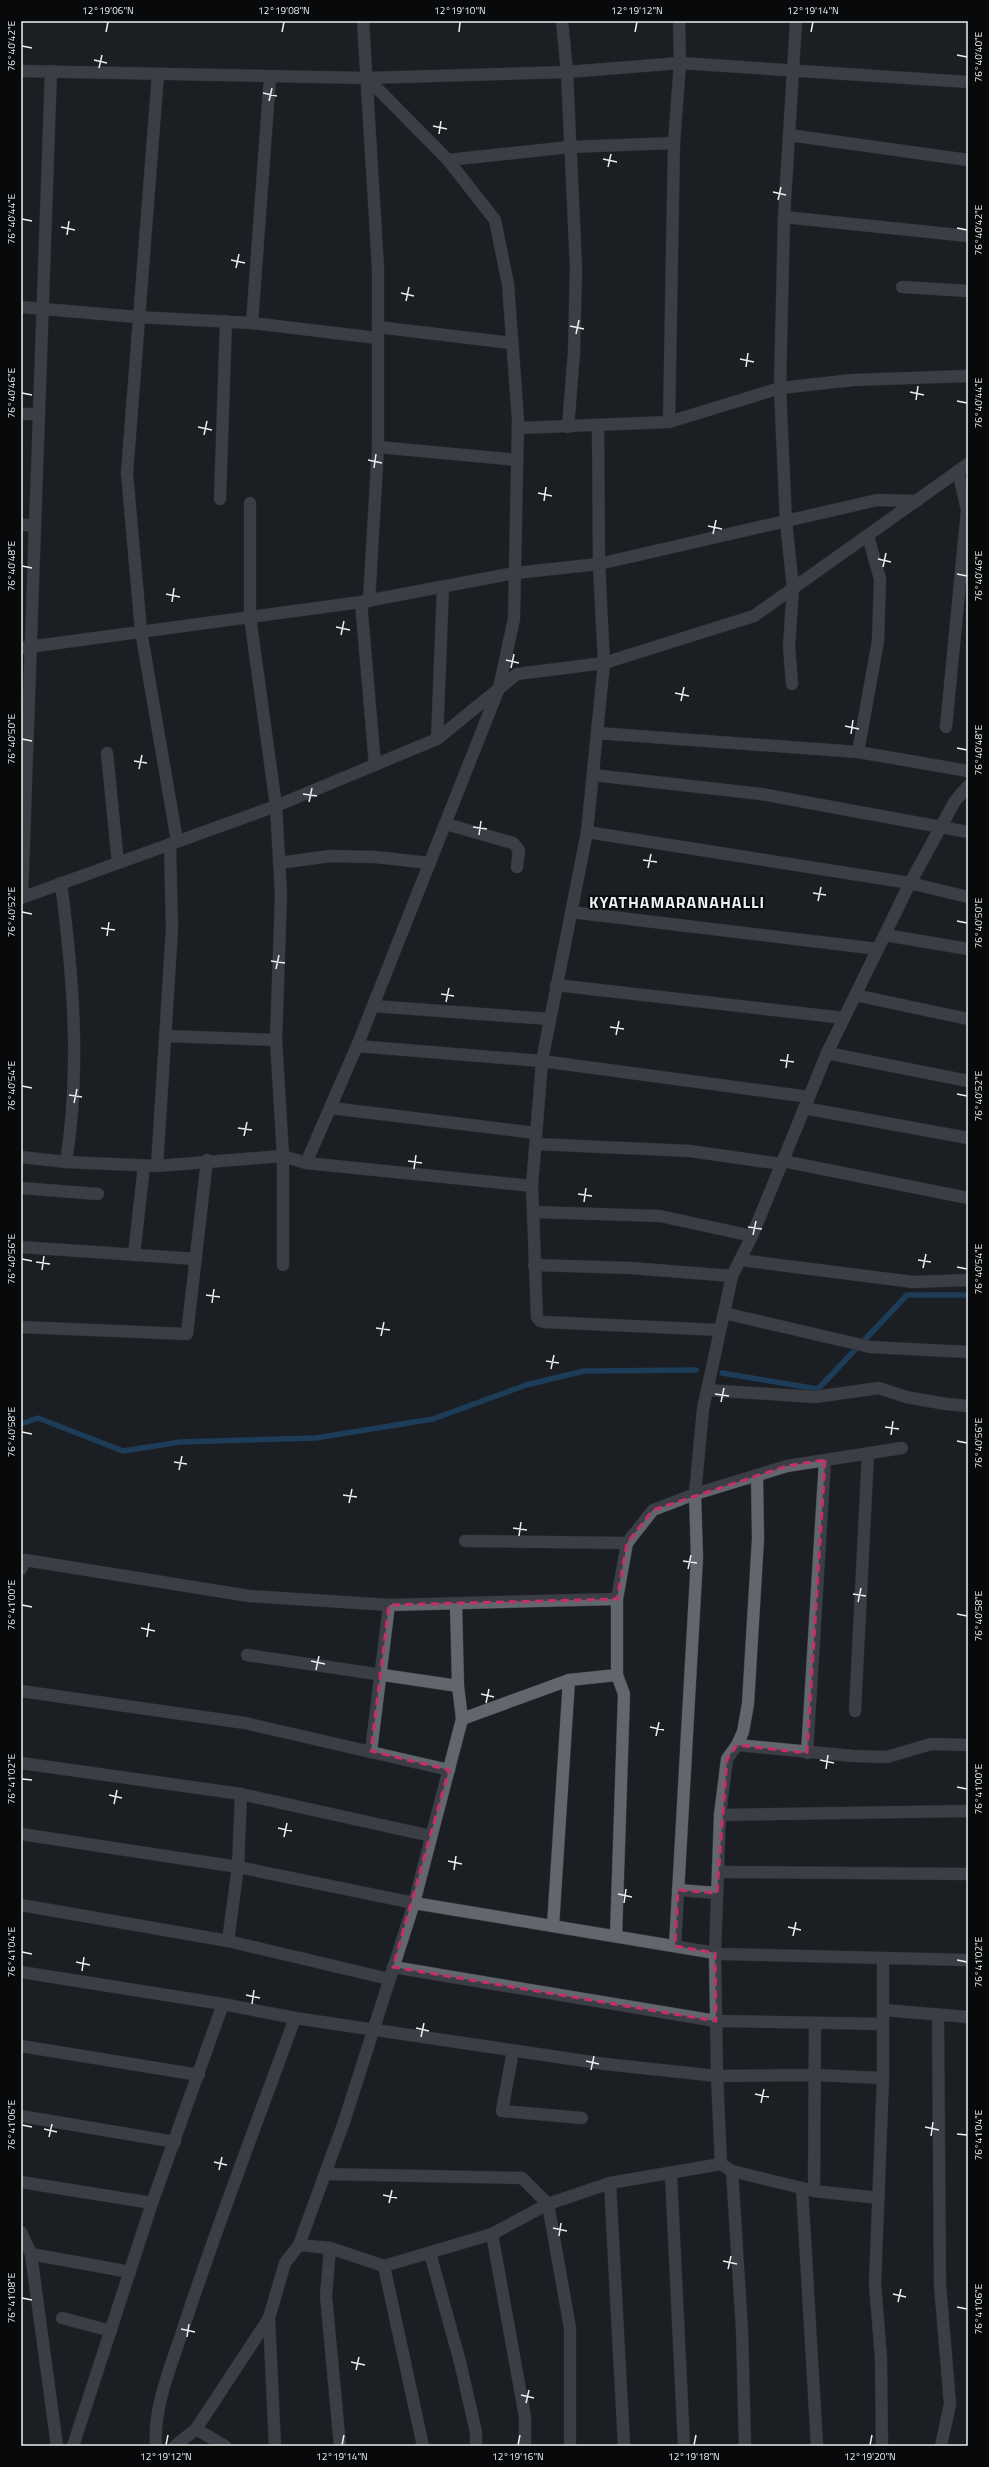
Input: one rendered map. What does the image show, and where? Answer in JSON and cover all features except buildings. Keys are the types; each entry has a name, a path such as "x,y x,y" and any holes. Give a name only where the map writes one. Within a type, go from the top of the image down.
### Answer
{"street":[{"path":"363,21 378,268 378,447 365,601 375,765"},
{"path":"562,21 567,72 576,267 574,352 568,427"},
{"path":"669,422 674,143 680,63 679,21"},
{"path":"792,684 790,646 793,588 786,522 780,388 784,217 796,21"},
{"path":"21,70 367,78 567,72 680,63 968,82"},
{"path":"51,71 34,526 26,647 22,898 276,806 437,739 517,674 604,663 754,616 968,464"},
{"path":"157,1166 172,929 174,843 140,631 126,473 137,317 158,74"},
{"path":"252,322 270,76"},
{"path":"306,1163 374,1006 499,688 514,619 518,428 508,284 496,220 448,160 367,78"},
{"path":"789,135 968,160"},
{"path":"448,160 570,147 674,143"},
{"path":"784,217 968,236"},
{"path":"902,287 968,291"},
{"path":"21,307 137,317 252,322 511,343"},
{"path":"220,499 226,321"},
{"path":"518,428 669,422 780,388 853,380 968,376"},
{"path":"21,414 38,414"},
{"path":"598,426 598,564 604,663 594,775 587,832 549,1019 542,1061 532,1186 537,1317 540,1321 720,1330"},
{"path":"378,447 517,460"},
{"path":"946,726 967,510 958,471"},
{"path":"26,647 365,601 515,573 598,564 877,500 917,501"},
{"path":"250,503 250,617 276,806 281,895 276,1040 283,1156 283,1265"},
{"path":"21,525 34,526"},
{"path":"858,752 878,641 880,579 868,536"},
{"path":"437,739 443,587"},
{"path":"597,733 858,752 968,772"},
{"path":"107,753 118,863"},
{"path":"594,775 761,794 968,832"},
{"path":"675,1946 697,1558 695,1494 703,1409 732,1276 752,1236 827,1052 910,883 955,801 968,786"},
{"path":"446,824 516,844 519,850 517,867"},
{"path":"587,832 910,883 968,897"},
{"path":"279,863 330,856 375,857 430,863"},
{"path":"61,883 72,962 74,1079 72,1122 66,1162"},
{"path":"571,912 878,949"},
{"path":"885,935 968,949"},
{"path":"556,986 844,1018"},
{"path":"855,995 968,1019"},
{"path":"374,1006 549,1019"},
{"path":"166,1036 276,1040"},
{"path":"357,1046 542,1061 806,1102 968,1138"},
{"path":"827,1052 968,1081"},
{"path":"331,1108 536,1139 690,1151 782,1163 968,1198"},
{"path":"21,1157 66,1162 157,1166 207,1160 283,1156 306,1163 532,1186"},
{"path":"21,1327 187,1334 207,1160"},
{"path":"134,1255 144,1166"},
{"path":"21,1188 98,1194"},
{"path":"534,1212 660,1216 752,1236"},
{"path":"21,1247 196,1259"},
{"path":"740,1260 912,1282 968,1280"},
{"path":"534,1265 631,1268 732,1276"},
{"path":"724,1313 870,1347 968,1352"},
{"path":"707,1390 815,1397 880,1388 906,1397 968,1406"},
{"path":"616,1936 624,1694 617,1675 617,1599 627,1543 654,1510 695,1494 787,1466 902,1448"},
{"path":"855,1711 868,1453"},
{"path":"807,1753 825,1460"},
{"path":"721,2164 716,2021 717,1893 720,1815 727,1759 737,1745 743,1732 748,1704 758,1539 757,1475"},
{"path":"465,1541 627,1543"},
{"path":"21,1569 25,1560 249,1596 389,1605 617,1599"},
{"path":"275,2446 269,2318 284,2263 298,2245 325,2174 390,1979 414,1903 449,1770 462,1719 458,1686 456,1603"},
{"path":"371,1751 389,1605"},
{"path":"247,1655 458,1686"},
{"path":"462,1719 569,1680 617,1675"},
{"path":"553,1926 569,1680"},
{"path":"21,1691 245,1723 449,1770"},
{"path":"737,1745 807,1753 887,1757 931,1744 968,1745"},
{"path":"21,1763 241,1794 431,1836"},
{"path":"228,1941 238,1867 241,1794"},
{"path":"720,1815 968,1811"},
{"path":"21,1834 238,1867 414,1903 716,1953 968,1960"},
{"path":"718,1872 968,1874"},
{"path":"678,1890 717,1893"},
{"path":"21,1905 228,1941 390,1979"},
{"path":"882,2446 881,2359 875,2283 883,2078 883,1958"},
{"path":"393,1967 716,2021 883,2024"},
{"path":"21,1972 223,2004 295,2018 513,2051 717,2076 883,2078"},
{"path":"73,2446 152,2203 199,2075 223,2004"},
{"path":"883,2010 968,2017"},
{"path":"938,2015 940,2286 950,2404 941,2446"},
{"path":"156,2446 155,2431 158,2415 204,2267 295,2018"},
{"path":"814,2191 815,2023"},
{"path":"21,2046 199,2075"},
{"path":"513,2051 502,2111 582,2118"},
{"path":"21,2116 175,2142"},
{"path":"298,2245 330,2248 384,2266 492,2234 548,2204 610,2183 671,2174 721,2164 732,2171 814,2191 879,2198"},
{"path":"732,2171 742,2330 745,2446"},
{"path":"325,2174 522,2178 548,2204 570,2328 570,2446"},
{"path":"671,2174 684,2446"},
{"path":"21,2182 152,2203"},
{"path":"610,2183 624,2446"},
{"path":"802,2188 817,2446"},
{"path":"21,2232 32,2254 57,2446"},
{"path":"492,2234 525,2417 525,2446"},
{"path":"330,2248 326,2296 340,2446"},
{"path":"430,2253 460,2362 476,2432 476,2446"},
{"path":"32,2254 130,2272"},
{"path":"384,2266 423,2446"},
{"path":"62,2318 111,2331"},
{"path":"175,2446 196,2429 269,2318"},
{"path":"196,2429 225,2446"}],"highlighted area":[{"path":"825,1460 807,1753 737,1745 727,1759 717,1893 678,1890 675,1946 715,1953 716,2021 393,1967 449,1770 371,1751 389,1605 617,1599 627,1543 653,1510 787,1466"}],"waterway":[{"path":"722,1373 818,1389 907,1295 968,1295"},
{"path":"21,1424 38,1418 123,1451 180,1442 316,1438 433,1419 526,1385 584,1371 696,1370"}],"district":[{"name":"KYATHAMARANAHALLI","path":"677,902"}]}
